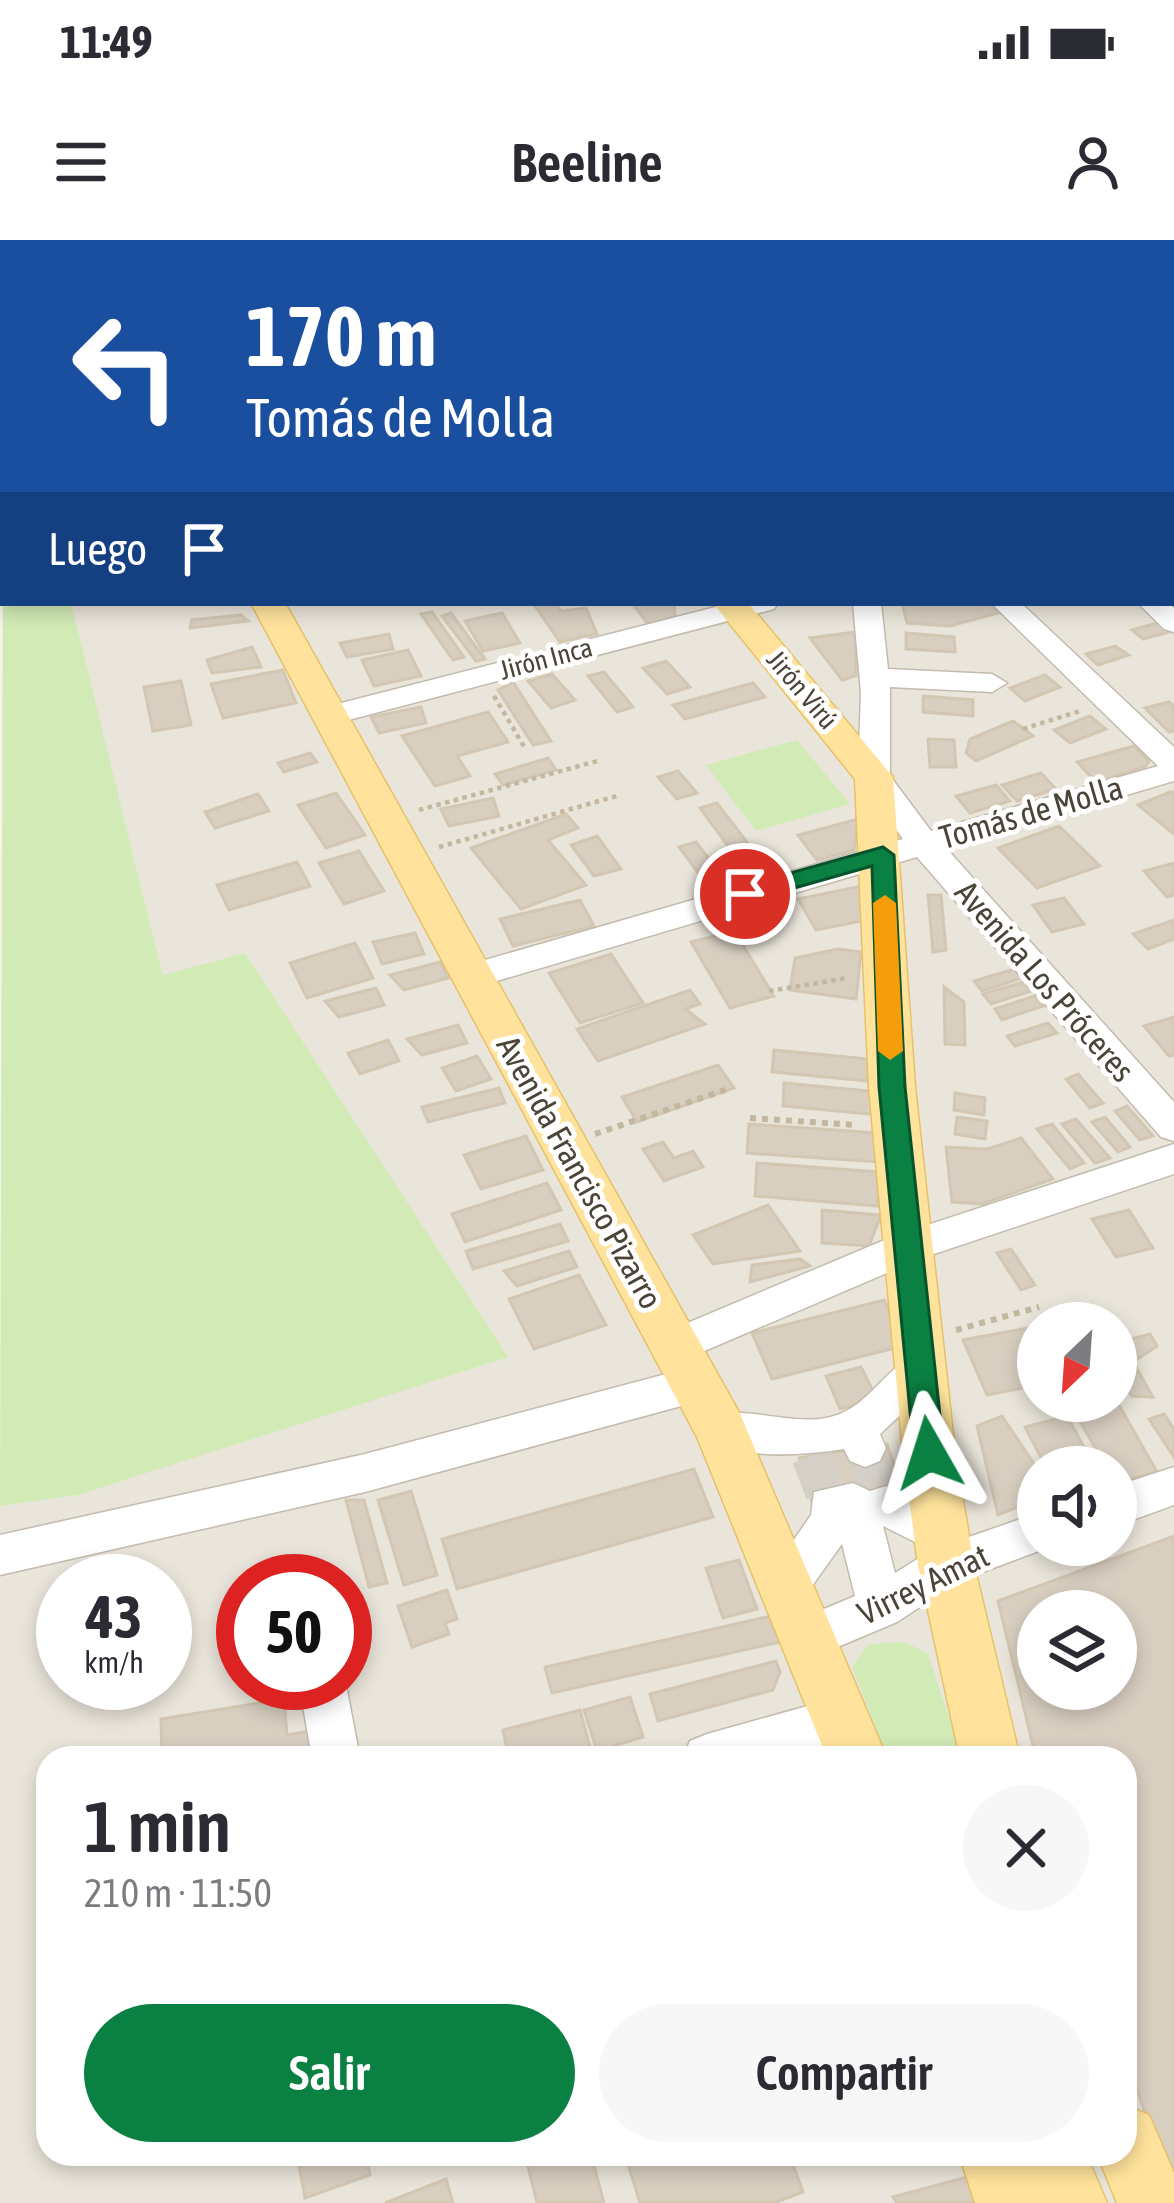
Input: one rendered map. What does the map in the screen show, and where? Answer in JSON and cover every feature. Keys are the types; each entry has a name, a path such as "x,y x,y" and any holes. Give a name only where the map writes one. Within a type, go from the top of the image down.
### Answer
{"main road":[{"name":"Avenida Francisco Pizarro","path":"270,606 721,1430 850,1739"},
{"name":"Jirón Virú","path":"744,606 874,777"},
{"path":"874,777 903,849 887,975 896,1128 919,1356 945,1550 987,1746"},
{"path":"997,2166 1010,2203"},
{"path":"1056,2166 1072,2203"},
{"path":"1136,2166 1152,2203"}],"street":[{"name":"Jirón Inca","path":"329,716 739,606"},
{"path":"867,606 875,677 874,777"},
{"path":"1008,606 1174,767"},
{"path":"875,677 992,683"},
{"name":"Tomás de Molla","path":"473,976 1174,767"},
{"name":"Avenida Los Próceres","path":"903,849 1174,1126"},
{"path":"0,1555 343,1478 685,1365 908,1247 1174,1159"},
{"path":"721,1430 834,1442 919,1356"},
{"path":"1137,1499 1174,1486"},
{"path":"857,1508 945,1550"},
{"path":"786,1585 857,1508"},
{"path":"857,1508 881,1607"},
{"name":"Virrey Amat","path":"809,1637 881,1607 945,1550 1017,1537"},
{"path":"328,1710 335,1746"},
{"path":"797,1746 850,1739"}],"path":[{"path":"482,676 526,750"},
{"path":"1023,729 1108,702"},
{"path":"397,837 601,760"},
{"path":"397,837 620,795"},
{"path":"769,991 887,975"},
{"path":"566,1144 728,1089"},
{"path":"750,1118 896,1128"},
{"path":"919,1356 1017,1316"}],"shaded area":[{"path":"72,606 1174,606 1174,2203 0,2203 0,1506 78,1495 163,975"}],"green space":[{"path":"3,606 72,606 163,975 245,953 508,1357 78,1495 0,1506"},
{"path":"797,740 850,804 756,831 706,765"},
{"path":"905,1642 928,1654 958,1746 883,1746 852,1667 869,1644"}],"building":[{"path":"535,606 557,606 561,611 586,608 597,634 560,642"},
{"path":"634,606 674,606 675,617 648,624"},
{"path":"903,606 991,606 998,613 950,626 907,623"},
{"path":"432,612 464,657 453,660 421,614"},
{"path":"451,613 485,659 476,661 442,616"},
{"path":"502,613 520,643 483,651 465,621"},
{"path":"241,615 248,621 190,628 192,620"},
{"path":"1161,622 1173,631 1143,639 1132,630"},
{"path":"855,632 856,676 842,680 810,638"},
{"path":"906,633 954,637 955,652 906,649"},
{"path":"389,634 393,649 347,657 340,643"},
{"path":"1115,646 1129,655 1098,665 1086,654"},
{"path":"252,647 261,667 212,673 207,660"},
{"path":"408,650 421,676 374,686 362,660"},
{"path":"666,661 690,687 667,694 643,668"},
{"path":"283,670 296,703 223,718 211,684"},
{"path":"604,672 633,707 617,712 588,676"},
{"path":"552,674 575,700 551,708 528,681"},
{"path":"1045,675 1060,687 1025,701 1010,688"},
{"path":"181,681 191,725 153,731 144,687"},
{"path":"513,682 551,741 533,745 498,690"},
{"path":"753,683 765,697 685,719 673,705"},
{"path":"923,696 973,700 973,716 923,712"},
{"path":"1169,702 1174,706 1174,731 1169,732 1145,708"},
{"path":"421,707 426,723 379,733 371,717"},
{"path":"488,712 508,742 457,756 470,776 435,786 402,736"},
{"path":"1090,716 1106,729 1070,743 1054,730"},
{"path":"1013,721 1033,736 976,761 966,753 970,739"},
{"path":"928,739 954,740 956,767 930,767"},
{"path":"1134,746 1149,761 1145,767 1096,782 1077,762"},
{"path":"310,753 317,762 284,772 278,763"},
{"path":"548,758 556,770 503,785 495,774"},
{"path":"678,771 697,793 677,799 658,777"},
{"path":"1041,773 1056,789 1017,801 1002,785"},
{"path":"996,785 1010,801 970,813 956,796"},
{"path":"1174,792 1174,834 1138,805"},
{"path":"336,793 365,835 326,848 298,805"},
{"path":"258,794 269,811 215,828 205,812"},
{"path":"493,798 499,816 449,826 441,809"},
{"path":"717,803 766,867 748,873 700,808"},
{"path":"566,814 578,828 548,840 586,885 521,909 471,848"},
{"path":"858,819 854,850 817,860 798,835"},
{"path":"1059,826 1100,866 1037,888 998,848"},
{"path":"597,836 621,869 594,876 571,845"},
{"path":"696,842 730,886 712,891 679,847"},
{"path":"359,851 384,891 344,904 319,863"},
{"path":"297,862 310,886 229,910 217,885"},
{"path":"1174,863 1174,895 1167,897 1144,871"},
{"path":"857,887 869,891 866,920 816,930 798,899"},
{"path":"928,895 941,895 946,950 933,952"},
{"path":"1064,898 1084,924 1052,932 1033,905"},
{"path":"580,900 594,926 513,946 500,919"},
{"path":"1174,920 1174,939 1148,949 1133,934"},
{"path":"734,931 774,996 730,1008 691,942"},
{"path":"415,933 424,954 382,964 373,942"},
{"path":"355,943 373,978 307,998 290,963"},
{"path":"838,949 861,952 856,999 790,990 795,958"},
{"path":"611,954 643,1003 580,1023 549,973"},
{"path":"440,962 448,978 404,990 390,975"},
{"path":"1014,969 1022,978 982,991 974,981"},
{"path":"1023,982 1031,991 991,1004 983,994"},
{"path":"944,987 964,1002 965,1045 945,1044"},
{"path":"376,988 384,1005 339,1017 325,1001"},
{"path":"690,990 700,1004 685,1009 705,1024 598,1061 577,1029"},
{"path":"1035,996 1043,1006 1002,1020 995,1009"},
{"path":"1174,1017 1174,1055 1169,1056 1144,1026"},
{"path":"1048,1023 1057,1033 1015,1046 1007,1036"},
{"path":"458,1025 467,1043 422,1055 407,1039"},
{"path":"388,1040 399,1061 360,1074 348,1053"},
{"path":"774,1050 869,1059 868,1081 772,1072"},
{"path":"477,1056 491,1079 456,1091 442,1068"},
{"path":"718,1065 734,1088 637,1122 622,1097"},
{"path":"1078,1074 1103,1103 1090,1108 1066,1079"},
{"path":"784,1083 880,1092 880,1115 783,1106"},
{"path":"499,1088 505,1103 428,1122 422,1107"},
{"path":"955,1093 985,1098 984,1115 954,1110"},
{"path":"1127,1106 1153,1136 1140,1140 1115,1111"},
{"path":"957,1117 987,1121 985,1139 955,1134"},
{"path":"1105,1117 1130,1147 1118,1152 1092,1122"},
{"path":"1076,1119 1110,1158 1095,1163 1062,1124"},
{"path":"749,1124 877,1133 877,1162 747,1153"},
{"path":"1052,1124 1084,1163 1070,1169 1037,1129"},
{"path":"526,1136 543,1170 481,1189 464,1155"},
{"path":"1021,1138 1053,1179 982,1204 952,1202 946,1147 987,1149"},
{"path":"663,1142 674,1158 693,1151 703,1167 664,1181 643,1149"},
{"path":"757,1163 878,1172 878,1206 755,1196"},
{"path":"547,1183 561,1210 465,1242 452,1214"},
{"path":"768,1205 800,1251 713,1264 693,1235"},
{"path":"822,1210 881,1215 869,1246 822,1243"},
{"path":"1129,1210 1153,1248 1116,1257 1092,1219"},
{"path":"560,1224 568,1241 473,1269 466,1251"},
{"path":"1011,1249 1035,1285 1021,1290 997,1253"},
{"path":"569,1251 577,1267 517,1286 504,1271"},
{"path":"800,1259 810,1266 750,1282 752,1265"},
{"path":"579,1275 606,1325 534,1349 509,1299"},
{"path":"884,1300 907,1345 772,1379 752,1333"},
{"path":"1017,1330 1017,1389 987,1395 963,1340"},
{"path":"1150,1334 1157,1346 1137,1359 1137,1337"},
{"path":"861,1367 877,1399 840,1409 826,1376"},
{"path":"1137,1369 1153,1397 1137,1396"},
{"path":"1164,1414 1174,1429 1174,1457 1149,1419"},
{"path":"1002,1416 1022,1446 1017,1446 1017,1507 998,1515 977,1426"},
{"path":"1070,1422 1083,1446 1035,1446 1025,1427"},
{"path":"1080,1422 1129,1422 1157,1472 1137,1477 1137,1446 1094,1446"},
{"path":"887,1444 904,1495 814,1509 799,1458"},
{"path":"694,1469 713,1517 457,1589 442,1539"},
{"path":"411,1491 437,1575 404,1585 378,1500"},
{"path":"346,1500 364,1500 387,1583 372,1586 372,1554 360,1554"},
{"path":"1174,1536 1174,2198 1137,2089 1137,1746 1033,1746 1024,1710 1137,1710 1137,1590 1028,1590 1093,1566 1137,1566 1137,1550"},
{"path":"739,1560 757,1609 723,1618 706,1568"},
{"path":"447,1590 457,1619 445,1623 449,1634 412,1647 398,1606"},
{"path":"1017,1594 1017,1679 998,1601"},
{"path":"771,1616 780,1642 552,1693 545,1667"},
{"path":"776,1661 780,1672 773,1690 658,1721 650,1694"},
{"path":"630,1697 643,1737 595,1746 584,1710"},
{"path":"216,1710 285,1710 287,1735 321,1729 323,1746 162,1746 161,1719"},
{"path":"580,1710 590,1746 506,1746 503,1730"},
{"path":"299,2166 368,2166 370,2175 305,2198"},
{"path":"528,2166 594,2166 604,2203 537,2203"},
{"path":"629,2166 793,2166 803,2192 774,2203 640,2203"},
{"path":"978,2174 988,2203 897,2203 893,2197"},
{"path":"446,2179 453,2203 385,2203"}],"tunnel":[{"path":"865,1448 883,1498"},
{"path":"811,1456 830,1506"}],"slow traffic":[{"path":"885,903 890,1051"}],"route":[{"path":"745,894 883,855 892,1087 929,1453"}]}
